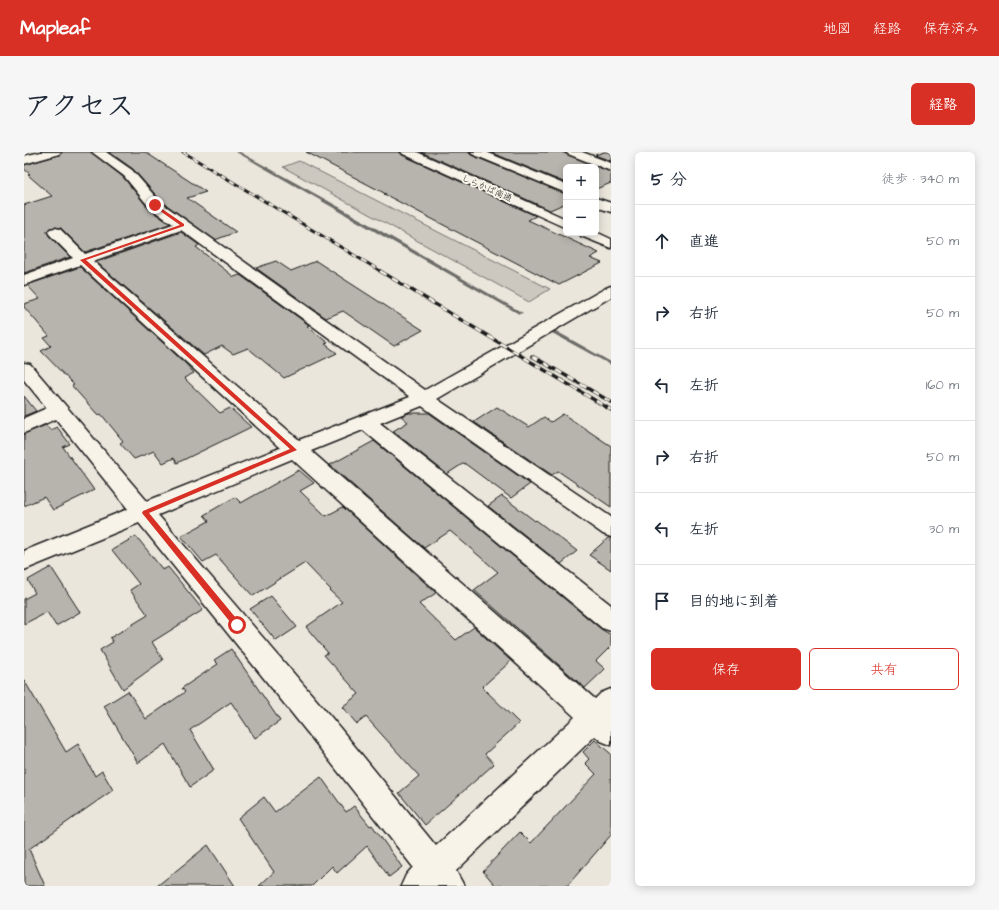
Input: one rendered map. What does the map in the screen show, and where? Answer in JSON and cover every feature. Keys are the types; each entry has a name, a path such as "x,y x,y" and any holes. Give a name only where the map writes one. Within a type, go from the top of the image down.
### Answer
{"street":[{"path":"24,160 55,152"},
{"path":"98,152 128,174 155,205 419,394 611,528"},
{"name":"しらかば南通","path":"407,152 563,223"},
{"path":"476,152 563,189"},
{"path":"572,152 611,167"},
{"path":"599,203 611,208"},
{"path":"24,280 183,225"},
{"path":"24,368 140,506 321,727 433,880 606,717 290,446 83,260 55,232"},
{"path":"593,236 611,244"},
{"path":"24,545 140,506 419,394 502,337 611,278"},
{"path":"290,446 366,422 509,348 611,291"},
{"path":"24,426 59,410"},
{"path":"366,422 611,620"},
{"path":"24,561 140,506"}],"shaded area":[{"path":"299,161 550,289 529,302 283,167"}],"building":[{"path":"62,152 91,152 123,177 149,209 170,224 85,252 61,228 50,228 47,231 49,236 70,257 24,273 24,205 52,196 28,175 30,174 24,169 24,165 59,155"},
{"path":"109,152 145,152 206,192 187,198 236,232 215,240 161,201 133,169"},
{"path":"306,152 400,152 402,155 536,216 528,220 599,253 590,258 602,263 559,285"},
{"path":"421,152 468,152 471,155 563,193 563,204 550,210"},
{"path":"490,152 561,152 591,164 563,164 563,182"},
{"path":"604,152 611,152 611,161 595,155"},
{"path":"599,167 611,172 611,183 599,188"},
{"path":"181,232 199,245 196,247 234,277 240,275 309,325 307,326 328,343 325,344 337,353 284,378 248,348 233,354 222,346 204,355 96,262"},
{"path":"276,261 291,271 316,261 423,330 394,346 343,311 326,318 256,268"},
{"path":"80,267 186,364 194,373 184,378 220,413 230,408 251,427 177,463 174,458 163,463 154,451 134,459 120,443 123,441 101,414 98,415 72,386 74,385 41,351 51,346 44,338 49,336 24,307 24,304 40,299 27,285"},
{"path":"24,396 36,411 24,416"},
{"path":"497,407 529,427 544,417 551,422 563,414 611,446 611,507 558,471 552,475 474,422"},
{"path":"409,413 429,413 530,484 511,498 464,463 447,474 393,431 408,422 401,416"},
{"path":"46,425 50,430 57,427 70,444 63,447 94,490 53,510 44,497 24,506 24,434"},
{"path":"374,441 601,629 611,635 611,646 596,661 605,669 585,688 474,590 498,572 450,531 424,548 330,465"},
{"path":"299,470 314,483 300,491 326,516 343,507 436,593 419,604 456,640 474,627 511,661 482,687 519,723 485,754 494,764 425,825 399,793 419,776 366,717 357,724 342,707 359,694 324,655 328,653 306,627 342,602 305,563 253,596 216,555 203,562 181,536 209,521 204,515 235,497 241,503"},
{"path":"502,496 577,551 561,564 488,506"},
{"path":"136,536 163,570 168,567 203,610 152,642 163,660 123,689 100,650 113,642 110,638 148,615 130,590 139,584 112,550"},
{"path":"608,538 611,538 611,570 589,555"},
{"path":"51,567 80,612 56,626 47,612 24,624 24,599 35,593 28,580"},
{"path":"271,596 297,627 276,641 250,609"},
{"path":"231,649 280,721 255,738 231,702 190,730 214,770 190,787 165,744 138,763 104,706 128,691 146,719 185,692 182,688 218,664 214,660"},
{"path":"24,680 66,752 78,744 95,776 102,771 113,790 29,849 45,886 24,886"},
{"path":"595,740 611,754 611,835 567,886 496,886 483,871 520,832 531,843 596,774 585,763 589,759 583,752"},
{"path":"321,777 346,812 354,806 370,826 372,825 402,867 389,877 367,846 337,873 332,866 312,886 259,886 274,872 238,818 264,797 275,812"},
{"path":"208,845 235,886 157,886"}],"waterway":[{"path":"238,152 521,313"},
{"path":"554,332 611,364"}],"railway":[{"path":"183,152 382,272"},
{"path":"380,271 611,410"},
{"path":"532,356 611,402"}],"route":[{"path":"155,205 183,225 83,260 294,450 145,513 237,625"}]}
